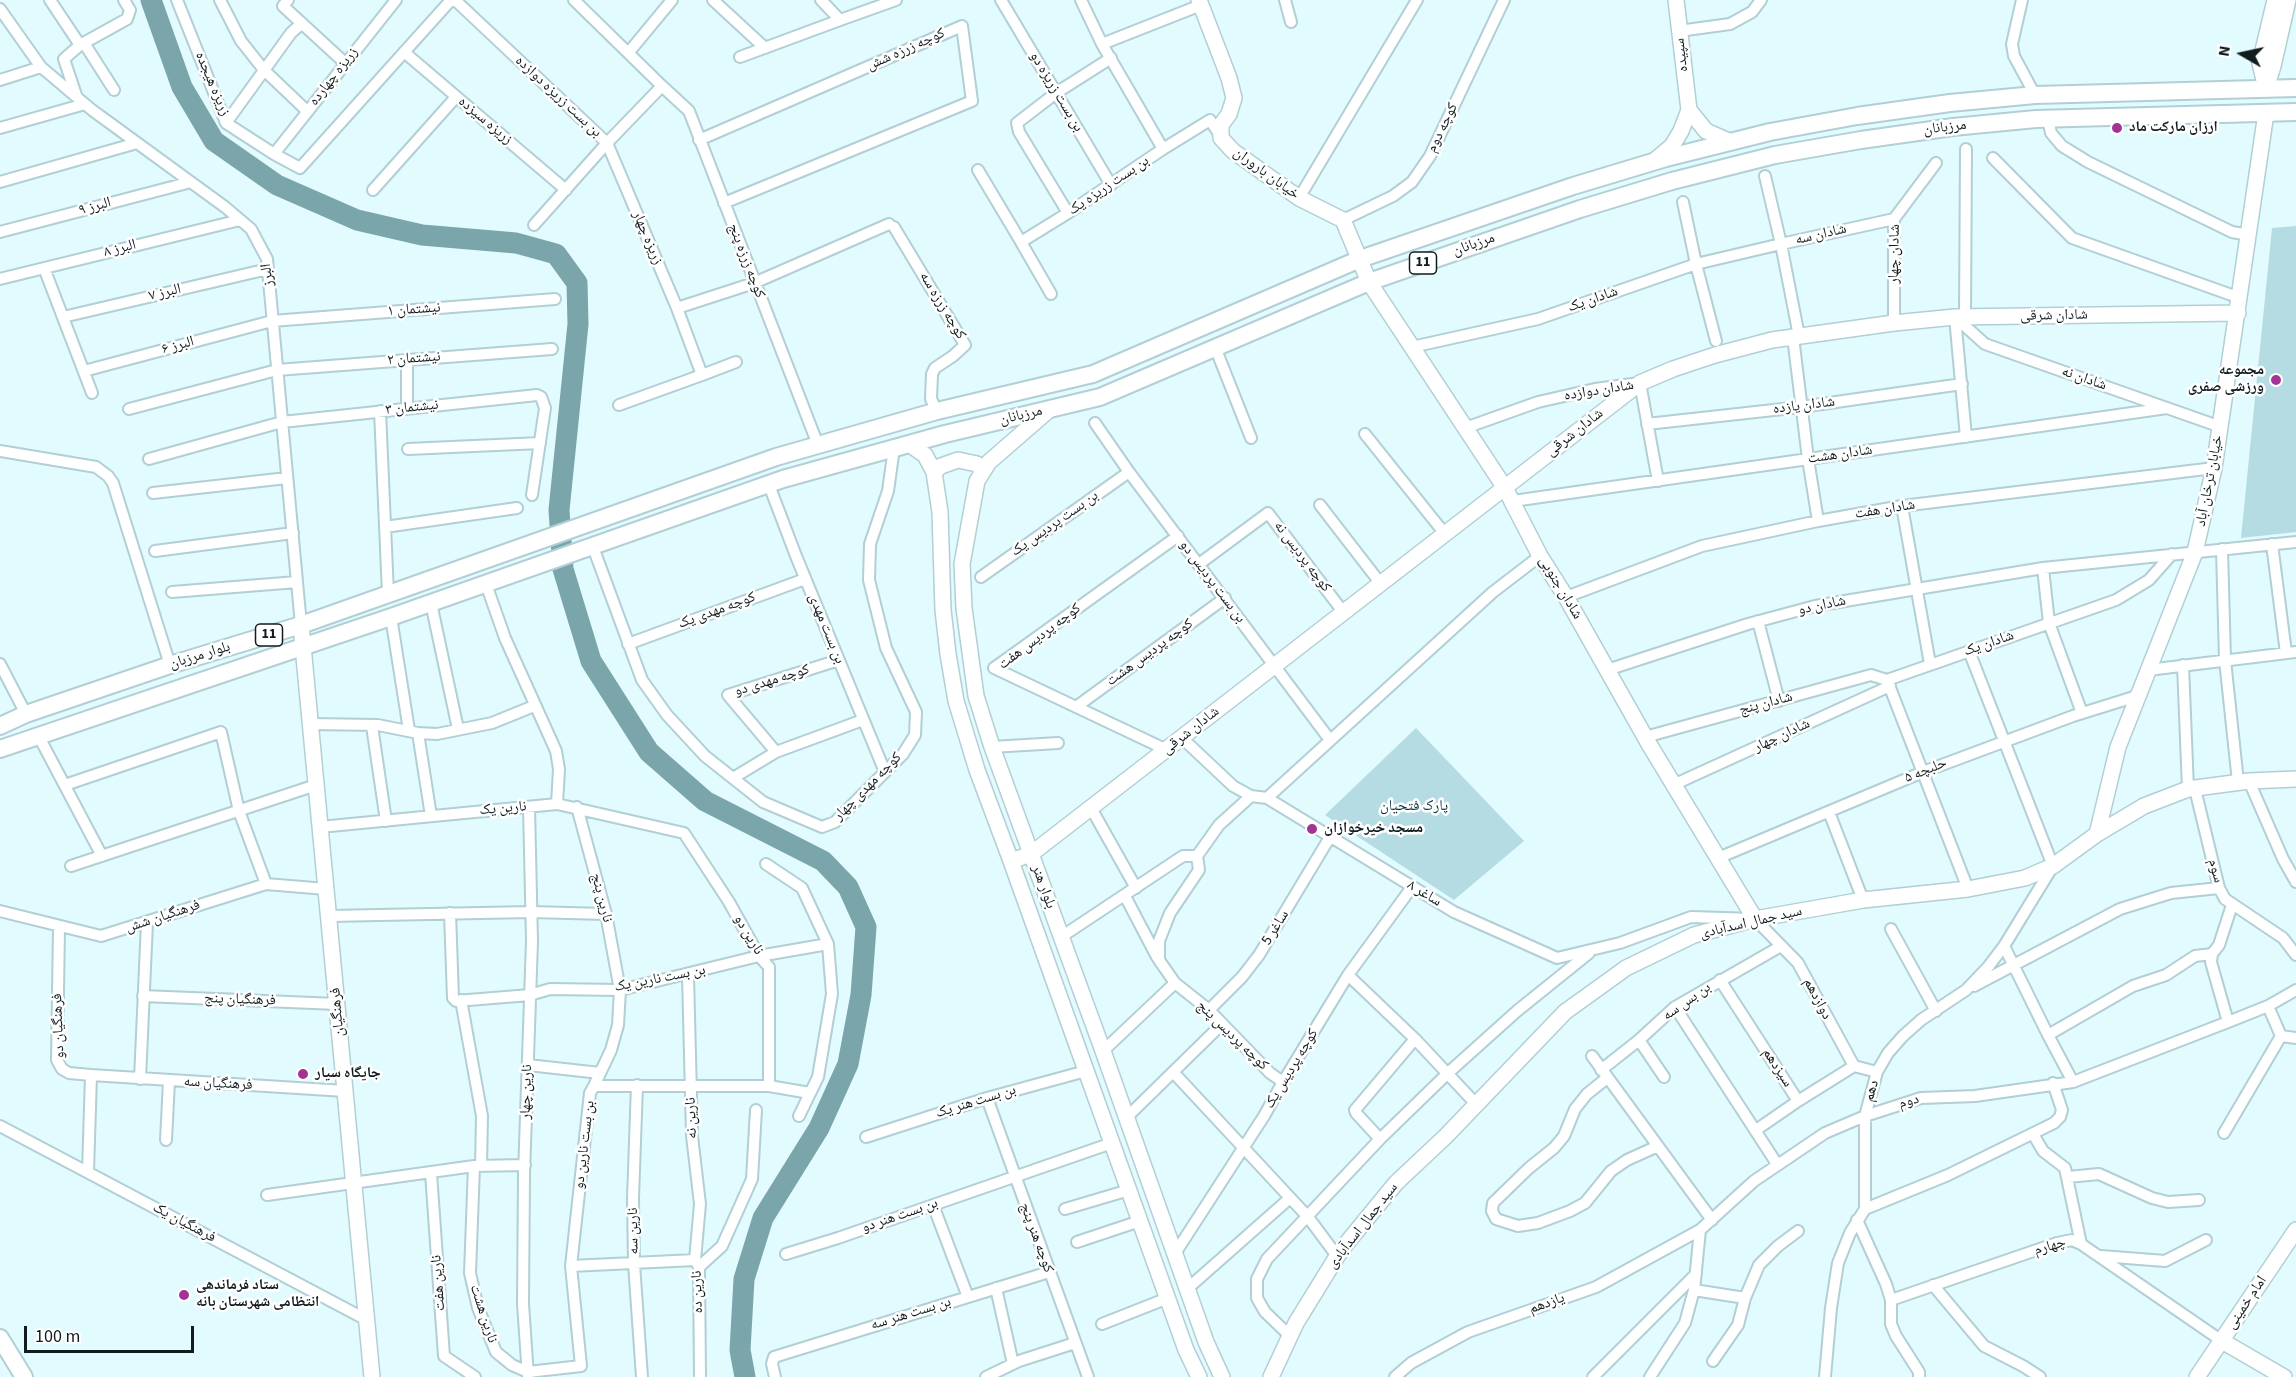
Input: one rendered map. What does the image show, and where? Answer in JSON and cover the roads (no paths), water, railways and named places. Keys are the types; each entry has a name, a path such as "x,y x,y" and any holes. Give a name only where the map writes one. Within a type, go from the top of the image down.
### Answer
{"main road":[{"name":"سپیده","path":"1676,0 1689,110"},
{"path":"2266,113 2266,89 2260,63 2275,0"},
{"path":"2266,89 2274,66 2288,0"},
{"name":"خیابان باروران","path":"1200,2 1229,78 1234,98 1229,114 1221,125 1221,138 1233,152 1299,198 1343,220"},
{"name":"مرزبانان","path":"538,541 776,457 937,411 1093,374 1360,259 1573,186 1731,141 1857,116 1950,103 2035,95 2296,88"},
{"path":"1689,110 1706,131 1731,141"},
{"path":"1653,162 1672,146 1689,110"},
{"name":"مرزبانان","path":"587,549 769,484 901,446 1100,397 1369,282 1580,209 1672,181 1775,155 1942,128 2048,119 2296,112"},
{"name":"خیابان ترخان آباد","path":"2097,834 2118,747 2195,552 2214,468 2266,113"},
{"path":"1343,220 1360,259"},
{"name":"شادان جنوبی","path":"1360,259 1369,282 1509,495 1540,556 1755,920"},
{"name":"شادان شرقی","path":"1011,861 1031,854 1445,534 1509,495 1640,383 1715,355 1796,336 1894,323 1960,317 2239,305"},
{"path":"1045,386 1050,409"},
{"name":"بلوار هنر","path":"1050,409 989,462 977,481 962,564 964,608 976,696 992,747 1103,1051 1174,1255 1206,1342 1222,1377"},
{"name":"بلوار هنر","path":"901,446 925,455 934,472 940,512 943,610 956,701 977,770 1194,1375"},
{"path":"934,472 940,466 958,460 977,464 983,471"},
{"name":"بلوار مرزبان","path":"0,726 26,714 170,665 301,625 538,541"},
{"name":"بلوار مرزبان","path":"0,749 587,549"},
{"name":"فرهنگیان","path":"301,625 372,1377"},
{"name":"سید جمال اسدآبادی","path":"1271,1377 1290,1336 1337,1256 1396,1183 1565,1012 1626,968 1694,935 1755,920 1863,900 1968,889 2025,878 2053,867 2097,834 2144,806 2192,789 2243,782 2296,779"},
{"name":"امام خمینی","path":"2197,1377 2296,1230"},
{"path":"0,1338 24,1377"},
{"path":"2222,1341 2284,1377"}],"street":[{"path":"50,0 114,90"},
{"path":"0,128 81,100 64,59 82,44 127,19 130,10 124,0"},
{"name":"زریزه هیجده","path":"177,0 226,123"},
{"path":"220,0 241,41 264,70 307,111"},
{"path":"288,0 283,6 345,63"},
{"name":"زریزه چهارده","path":"274,154 396,0"},
{"name":"بن بست زریزه دوازده","path":"226,123 300,168 453,0 607,143 534,225"},
{"path":"574,0 662,86 607,143"},
{"path":"628,52 672,0"},
{"path":"713,0 765,48"},
{"path":"820,0 840,20"},
{"path":"740,57 896,0"},
{"name":"بن بست زریزه دو","path":"1001,0 1111,184"},
{"name":"بن بست زریزه یک","path":"1021,242 1163,149 1102,44 1081,0"},
{"path":"1285,0 1291,22"},
{"path":"1299,198 1417,0"},
{"name":"کوچه دوم","path":"1343,220 1393,196 1412,182 1430,156 1503,0"},
{"path":"1679,31 1730,24 1752,12 1761,0"},
{"path":"2022,0 2012,44 2014,56 2035,95"},
{"path":"1102,44 1200,2"},
{"name":"البرز","path":"0,9 41,67 251,229 267,259 301,625"},
{"name":"زریزه هیجده","path":"226,123 291,33 302,23"},
{"path":"0,29 12,25"},
{"name":"کوچه زرزه شش","path":"699,140 962,26 972,101 724,203"},
{"name":"زریزه سیزده","path":"404,52 566,190"},
{"path":"1068,213 1019,132 1017,123 1056,93 1111,58"},
{"path":"0,80 41,67"},
{"name":"کوچه زرزه پنج","path":"662,86 688,111 818,445"},
{"path":"373,190 456,97"},
{"path":"2048,119 2051,133 2062,146 2088,162 2232,232 2249,235"},
{"path":"1163,149 1210,120 1221,138"},
{"path":"0,182 137,143"},
{"name":"زریزه چهار","path":"607,143 677,308 702,375"},
{"path":"1966,149 1960,317 1966,437"},
{"path":"1993,158 2072,238 2239,305"},
{"name":"شادان چهار","path":"1894,323 1894,219 1936,163"},
{"path":"978,170 1051,294"},
{"name":"شادان سه","path":"1765,176 1781,244 1894,219"},
{"name":"البرز ۹","path":"0,232 191,182"},
{"path":"1683,202 1716,341"},
{"name":"البرز ۸","path":"0,279 240,220"},
{"name":"کوچه زرزه سه","path":"754,283 892,226 965,345 935,368 932,374 931,399 937,411"},
{"path":"1696,264 1781,244 1796,336 1801,407 1818,521"},
{"name":"شادان یک","path":"1412,347 1538,319 1696,264"},
{"path":"44,268 92,393"},
{"name":"البرز ۷","path":"63,317 267,269"},
{"path":"677,308 754,283"},
{"name":"نيشتمان ۱","path":"272,321 555,299"},
{"name":"شادان نه","path":"1960,317 1985,344 2220,427"},
{"name":"البرز ۶","path":"84,371 272,321"},
{"path":"1215,347 1251,438"},
{"name":"نيشتمان ۲","path":"129,409 277,370 552,349"},
{"path":"406,409 407,360"},
{"path":"619,405 736,362"},
{"name":"شادان دوازده","path":"1465,428 1538,402 1595,389 1640,383 1658,481"},
{"name":"شادان یازده","path":"1647,424 1801,407 1962,384"},
{"name":"نيشتمان ۳","path":"149,459 282,422 537,395 541,397 545,408 540,443"},
{"name":"شادان هشت","path":"1509,495 1658,481 2167,408"},
{"path":"380,411 388,594"},
{"name":"بن بست پردیس دو","path":"1095,423 1129,472 1330,740"},
{"path":"1365,434 1445,534"},
{"path":"408,449 540,443 532,495"},
{"name":"کوچه مهدی چهار","path":"587,549 642,680 667,715 705,756 763,802 822,827 835,822 903,754 915,735 916,712 886,648 869,580 870,544 901,446"},
{"path":"0,451 96,467 108,476 113,483 170,665"},
{"name":"شادان هفت","path":"1566,597 1702,546 1818,521 1902,506 2214,468"},
{"name":"بن بست پردیس یک","path":"981,577 1129,472"},
{"path":"153,493 287,478"},
{"name":"بن بست مهدی","path":"769,484 805,579 885,772"},
{"path":"1320,505 1381,584"},
{"path":"1902,506 1930,664"},
{"path":"385,527 517,508"},
{"name":"کوچه پردیس نه","path":"1199,564 1268,513 1344,613"},
{"path":"155,551 293,533"},
{"name":"کوچه پردیس هفت","path":"1167,750 994,669 1178,536"},
{"name":"شادان دو","path":"1607,670 1758,621 1815,606 2043,568 2296,542"},
{"path":"2148,670 2291,652 2272,544"},
{"path":"2222,549 2225,660 2243,782 2296,882"},
{"name":"شادان یک","path":"1888,683 1930,664 2116,600 2149,580 2172,554"},
{"path":"1267,798 1410,670 1492,592 1540,556"},
{"path":"2043,568 2049,624 2082,713"},
{"name":"کوچه مهدی یک","path":"628,644 805,579"},
{"path":"172,592 297,582"},
{"path":"486,584 505,638 556,751 559,769 557,804"},
{"name":"کوچه پردیس هشت","path":"1076,707 1225,598"},
{"path":"431,603 458,729"},
{"path":"391,617 431,816"},
{"path":"1758,621 1779,701"},
{"path":"1969,651 2053,867"},
{"name":"کوچه مهدی دو","path":"776,752 728,694 839,660"},
{"path":"0,664 5,685 26,714"},
{"name":"سوم","path":"2183,665 2192,789 2219,888 2225,899 2283,938 2296,955"},
{"name":"شادان پنج","path":"1645,737 1871,675 1888,683"},
{"path":"1888,683 1968,889"},
{"name":"شادان چهار","path":"1674,785 1888,683"},
{"name":"حلبچه ۵","path":"1718,858 1923,772 2082,713 2137,696"},
{"path":"310,724 372,726 437,734 492,723 534,706"},
{"path":"733,778 776,752 863,720"},
{"path":"372,726 386,821"},
{"path":"65,785 221,732 239,811 266,884"},
{"path":"38,735 102,856"},
{"name":"ساغر ٨","path":"1182,738 1233,786 1251,796 1267,798 1454,912 1557,958 1620,943 1692,917 1755,920"},
{"path":"992,747 1058,743"},
{"path":"71,866 316,785"},
{"path":"1159,960 1159,941 1170,913 1199,870 1197,856 1219,825 1251,796"},
{"name":"نارین یک","path":"320,827 557,804 684,833"},
{"name":"نارین چهار","path":"528,1374 523,1304 530,996 529,807"},
{"name":"نارین پنج","path":"577,807 606,914 620,990 618,1024 611,1050 594,1086"},
{"path":"1091,808 1136,888"},
{"path":"1829,812 1863,900"},
{"name":"نارین دو","path":"684,833 729,903 759,956 769,967 769,1086"},
{"name":"ساغر 5","path":"1209,1010 1242,977 1259,955 1330,837"},
{"path":"1061,937 1183,855 1197,856"},
{"path":"766,864 802,888 828,944 831,994 818,1077 800,1116"},
{"name":"دهم","path":"1865,1209 1865,1116 1877,1072 1888,1053 1903,1036 1921,1020 1966,990 2004,946 2053,867"},
{"name":"فرهنگیان شش","path":"0,911 101,936 266,884 326,889"},
{"name":"کوچه پردیس یک","path":"1174,1255 1264,1116 1282,1082 1348,975 1412,887"},
{"path":"1966,990 2120,909 2171,892 2219,888"},
{"name":"کوچه پردیس پنج","path":"1125,896 1159,960 1175,983 1209,1010 1270,1073 1282,1082"},
{"path":"2228,1022 2211,962 2212,954 2219,945 2232,905"},
{"path":"329,916 531,912 606,914"},
{"name":"نارین هشت","path":"450,913 457,1000 482,1116 470,1274 478,1308 496,1352 528,1374"},
{"name":"دوازدهم","path":"1755,920 1798,963 1854,1066"},
{"path":"140,1079 147,923"},
{"name":"فرهنگیان دو","path":"59,927 57,1060 62,1069 69,1073 91,1075"},
{"path":"1891,928 1936,1011"},
{"name":"بن بست نارین یک","path":"457,1000 530,996 550,989 620,990 759,956 828,944"},
{"name":"بن بس سه","path":"1658,1146 1627,1160 1611,1171 1586,1203 1570,1211 1538,1223 1518,1226 1497,1218 1492,1211 1493,1203 1529,1168 1554,1148 1564,1136 1575,1109 1604,1074 1675,1006 1781,946"},
{"path":"2004,946 2073,1082"},
{"path":"1290,1336 1261,1307 1257,1298 1256,1285 1267,1259 1380,1138 1448,1073 1517,1011 1592,951"},
{"path":"2048,1035 2133,986 2166,975 2195,956 2212,954"},
{"name":"نارین نه","path":"688,975 692,1136 700,1204 697,1264"},
{"path":"1348,975 1448,1073 1476,1104"},
{"name":"سیزدهم","path":"1720,980 1798,1101 1854,1066"},
{"path":"1103,1051 1175,983"},
{"name":"دوم","path":"1700,1230 1754,1181 1778,1164 1825,1133 1865,1116 1921,1098 1975,1096 2053,1083 2073,1082 2268,1006 2296,990"},
{"name":"فرهنگیان پنج","path":"142,996 337,1004"},
{"path":"1675,1006 1778,1164"},
{"path":"2268,1006 2281,1036"},
{"path":"1126,1118 1222,1024"},
{"path":"2281,1036 2296,1038"},
{"path":"2224,1133 2281,1036"},
{"path":"1380,1138 1355,1110 1414,1039"},
{"path":"1639,1040 1664,1077"},
{"path":"1592,1056 1712,1220"},
{"path":"528,1065 600,1073"},
{"path":"1854,1066 1877,1072"},
{"name":"بن بست هنر یک","path":"866,1137 987,1098 1086,1071"},
{"path":"1173,1072 1308,1217 1337,1256"},
{"path":"88,1172 91,1075"},
{"name":"فرهنگیان سه","path":"91,1075 345,1091"},
{"path":"166,1140 169,1081"},
{"path":"1825,1377 1831,1308 1838,1263 1857,1220 1865,1209 1948,1175 2054,1123 2061,1115 2053,1083"},
{"name":"بن بست نارین دو","path":"528,1374 581,1366 571,1266 590,1093 594,1086 692,1084 769,1086 810,1092"},
{"name":"نارین سه","path":"638,1085 633,1198 634,1264 642,1377"},
{"name":"کوچه هنر پنج","path":"987,1098 1088,1377"},
{"path":"1756,1130 1798,1101"},
{"path":"697,1264 722,1246 752,1179 756,1110"},
{"name":"فرهنگیان یک","path":"0,1126 367,1320"},
{"path":"2032,1134 2043,1151 2065,1168 2081,1244"},
{"name":"بن بست هنر دو","path":"786,1254 1112,1143"},
{"path":"267,1195 478,1166 525,1165"},
{"name":"نارین هفت","path":"431,1173 444,1356 475,1377"},
{"path":"2068,1177 2099,1174 2152,1198 2168,1202 2199,1200"},
{"path":"1065,1209 1129,1190"},
{"path":"1187,1289 1290,1198"},
{"path":"933,1204 968,1297"},
{"path":"1857,1220 1886,1284 1891,1300 1891,1324 1919,1372 1919,1377"},
{"path":"1077,1242 1140,1221"},
{"path":"1650,1377 1685,1323 1694,1290 1700,1230"},
{"name":"یازدهم","path":"1395,1377 1411,1363 1468,1332 1596,1287 1700,1230"},
{"path":"1713,1361 1738,1325 1745,1298 1759,1265 1778,1246 1798,1231"},
{"name":"چهارم","path":"1891,1300 2057,1243 2072,1240 2222,1341"},
{"path":"2098,1256 2165,1261 2206,1240"},
{"name":"نارین ده","path":"571,1266 697,1264 700,1377"},
{"name":"بن بست هنر سه","path":"775,1377 772,1364 774,1357 1049,1272"},
{"path":"1593,1377 1696,1274"},
{"path":"1933,1285 1984,1346 2040,1377"},
{"path":"996,1288 1012,1364"},
{"path":"1694,1290 1745,1298"},
{"path":"1102,1324 1168,1298"},
{"path":"986,1377 1012,1364 1075,1343"}],"waterway":[{"path":"151,0 182,87 214,141 277,185 357,220 422,235 516,243 556,254 577,283 578,324 559,510 563,569 591,661 649,752 705,801 823,861 848,887 866,927 861,995 848,1064 819,1128 763,1218 744,1279 740,1350 745,1377"}],"place":[{"name":"ارزان مارکت ماد","path":"2117,128"},
{"name":"مجموعه ورزشی صفری","path":"2276,380"},
{"name":"مسجد خیرخوازان","path":"1312,829"},
{"name":"جایگاه سیار","path":"303,1074"},
{"name":"ستاد فرماندهی انتظامی شهرستان بانه","path":"184,1295"}],"park label":[{"name":"پارک فتحیان","path":"1414,807"}]}
